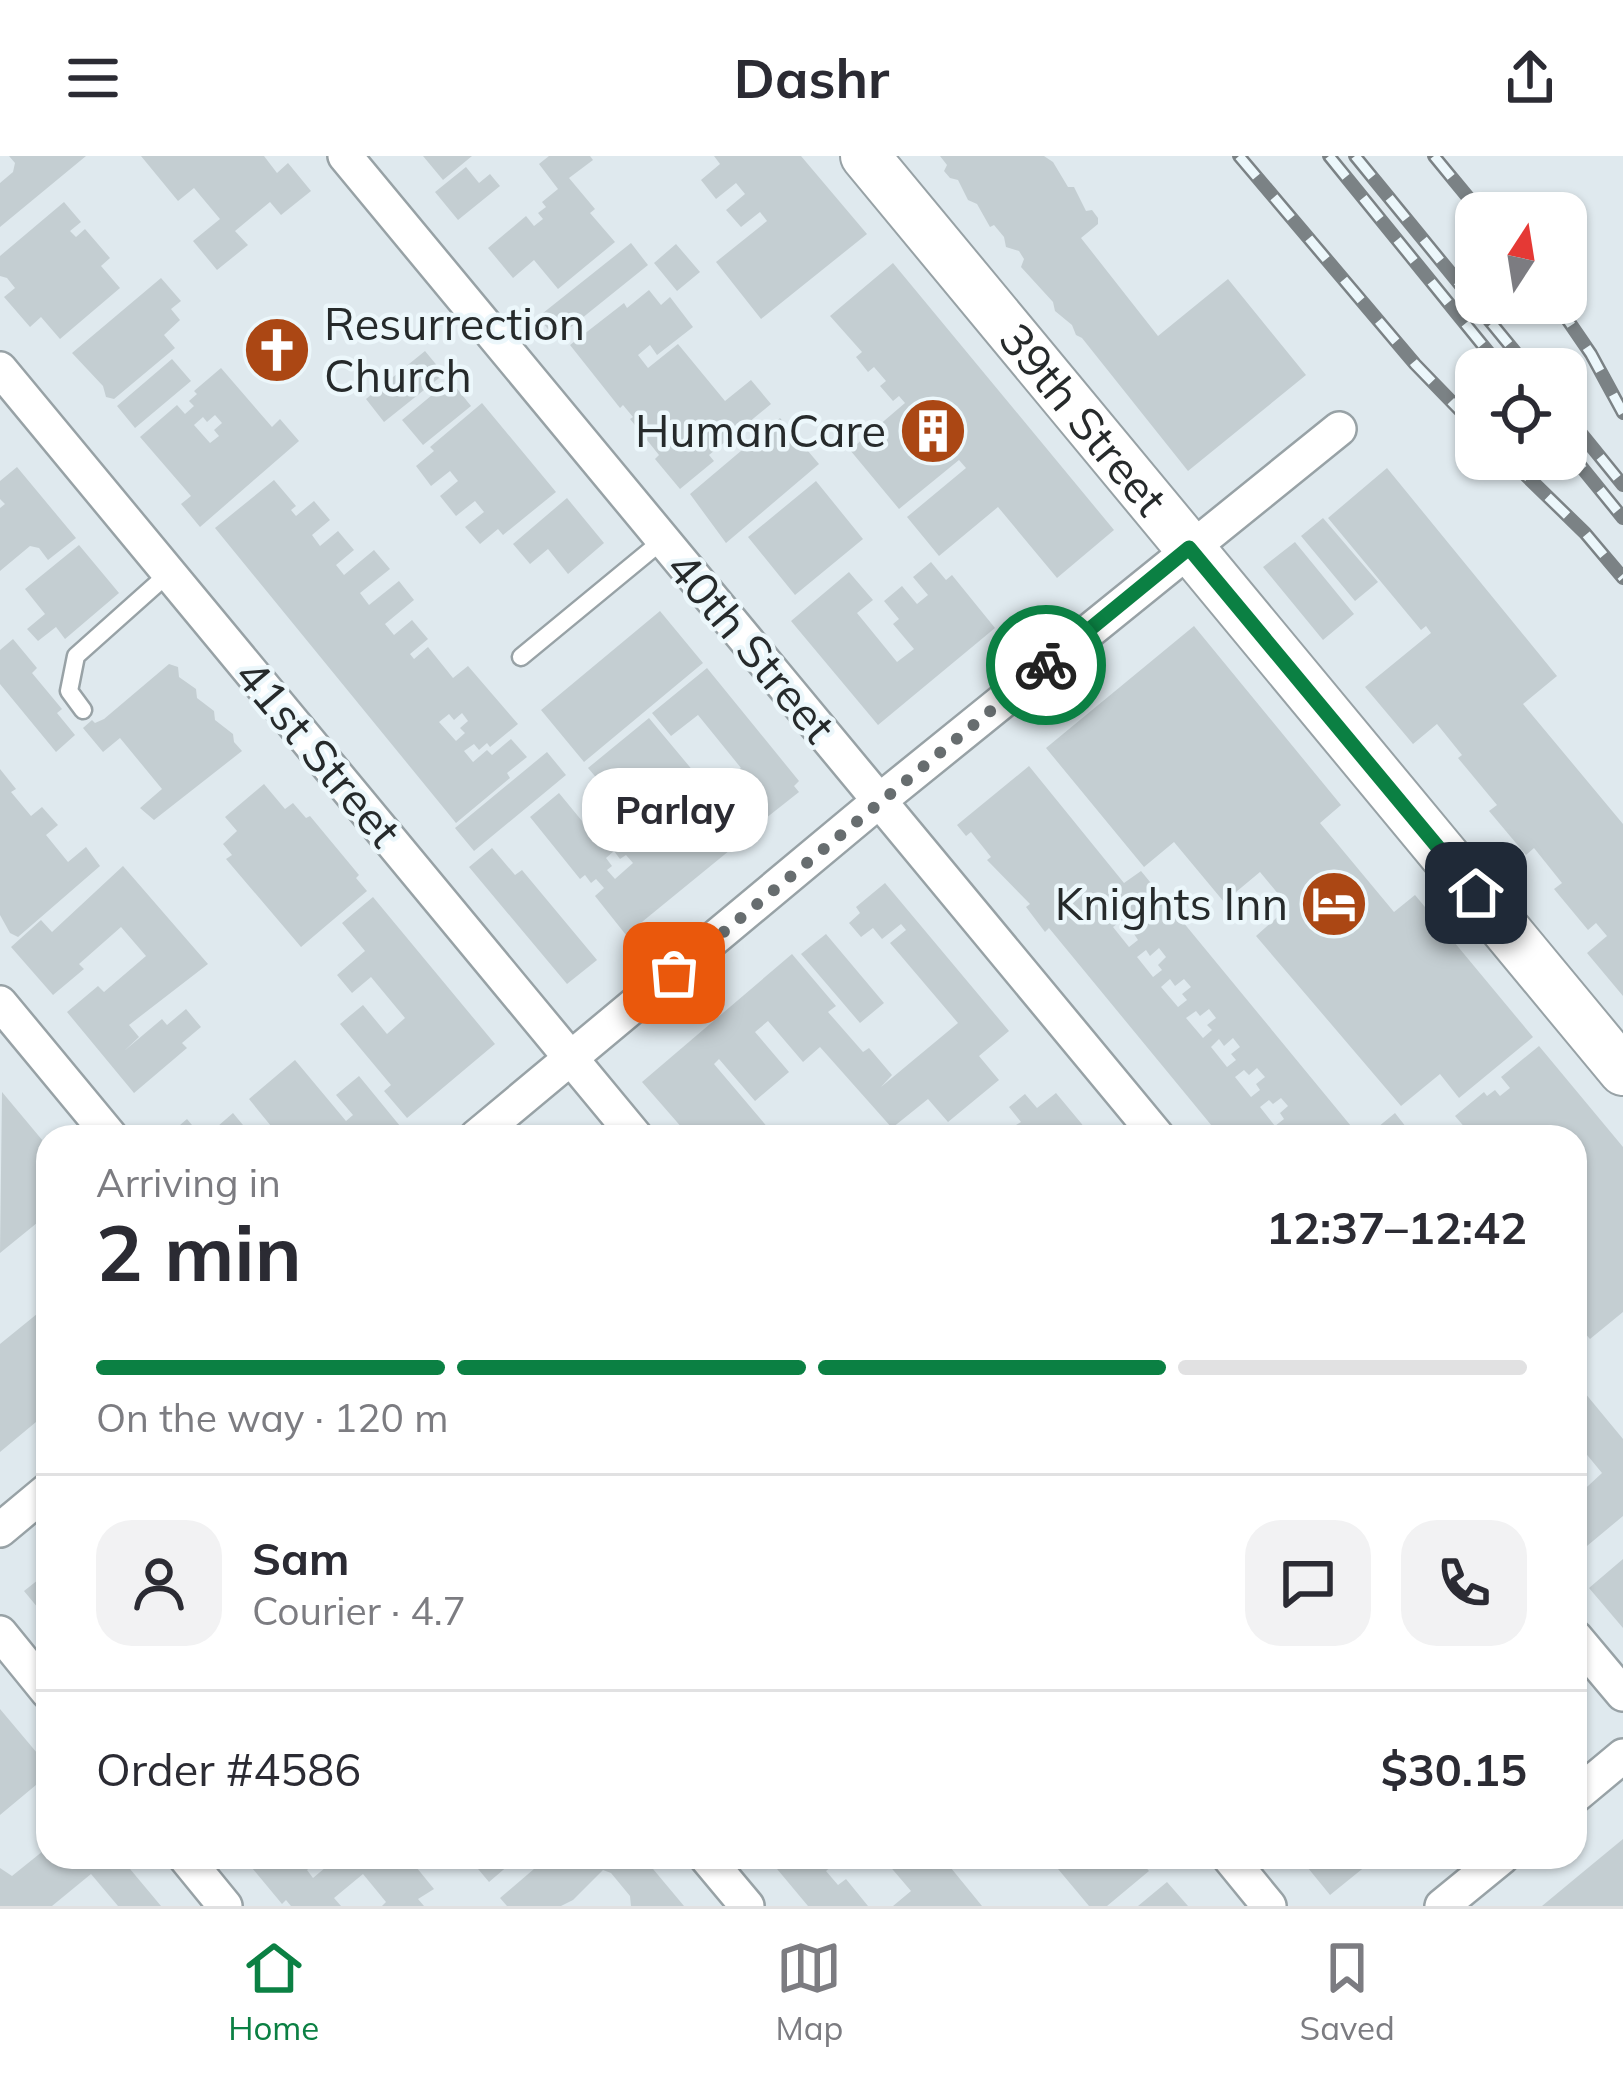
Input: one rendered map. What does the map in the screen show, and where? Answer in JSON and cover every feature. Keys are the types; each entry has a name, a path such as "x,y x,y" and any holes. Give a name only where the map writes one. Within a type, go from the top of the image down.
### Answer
{"main road":[{"name":"39th Street","path":"865,156 1623,1071"}],"street":[{"name":"40th Street","path":"345,156 1148,1125"},
{"name":"41st Street","path":"0,369 626,1125"},
{"path":"491,1125 879,801 1339,429"},
{"path":"0,1003 101,1125"},
{"path":"0,1530 36,1500"},
{"path":"0,1634 36,1678"},
{"path":"1587,1651 1623,1694"},
{"path":"1587,1786 1623,1756"},
{"path":"195,1869 225,1906"},
{"path":"716,1869 747,1906"},
{"path":"1239,1869 1269,1906"},
{"path":"1442,1906 1487,1869"}],"lane":[{"path":"521,657 663,540"},
{"path":"82,710 69,691 76,656 169,573"}],"building":[{"path":"9,156 86,156 0,227 0,183 13,172 15,163"},
{"path":"141,156 264,156 277,173 288,163 311,191 281,215 270,202 235,231 248,245 217,270 193,241 220,219 194,188 178,201"},
{"path":"423,156 472,156 443,180"},
{"path":"549,156 590,156 593,160 569,178 615,242 558,289 534,260 513,278 488,248 526,216 534,226 543,219 538,213 546,207 542,202 558,189 539,164"},
{"path":"714,156 801,156 867,234 761,319 716,262 767,221 760,212 741,227 726,210 745,194 736,183 716,199 701,180 720,164"},
{"path":"940,156 1044,156 1068,187 1074,187 1086,211 1092,210 1098,218 1098,224 1081,238 1158,336 1228,279 1306,375 1188,471 1021,267 1024,259 1019,251 1006,247 1004,237 994,225 990,227 977,204 968,200 958,180 944,171 947,165"},
{"path":"466,167 479,183 490,174 500,186 458,220 435,192"},
{"path":"64,202 81,222 70,231 76,237 85,229 110,258 101,266 120,288 60,339 41,317 30,327 4,297 15,288 0,276 0,256"},
{"path":"631,243 648,265 556,339 538,317"},
{"path":"676,244 700,272 677,291 654,263"},
{"path":"893,263 1114,530 1057,578 998,507 939,556 907,517 966,468 959,460 899,509 850,450 905,403 899,396 893,401 880,386 886,381 874,367 868,372 856,357 862,352 830,316"},
{"path":"161,278 181,301 171,309 180,320 164,335 175,348 114,399 106,397 103,386 72,353"},
{"path":"649,290 661,305 670,297 693,327 657,355 650,345 638,355 648,368 678,344 725,401 751,380 771,404 709,455 714,461 680,489 655,459 659,455 630,419 633,417 623,405 620,408 570,345 624,303 627,308"},
{"path":"425,351 444,374 384,422 366,399"},
{"path":"172,359 191,381 135,428 117,406"},
{"path":"221,368 272,427 280,419 299,441 200,527 181,504 191,496 140,437 177,405 185,414 194,406 189,401 197,394 194,391","holes":["215,415 222,423 214,430 219,436 210,443 194,425"]},
{"path":"450,380 471,406 423,445 402,420"},
{"path":"482,403 556,492 503,535 498,529 480,544 465,527 484,512 475,501 456,516 440,496 458,481 450,471 431,486 416,466 434,451 430,447"},
{"path":"780,418 819,464 726,543 690,494"},
{"path":"17,467 76,538 48,560 39,548 30,546 0,571 0,508 5,504 0,499 0,481"},
{"path":"1387,468 1557,676 1523,704 1623,824 1623,996 1587,953 1607,936 1596,923 1588,930 1554,889 1562,883 1534,848 1526,855 1489,811 1497,805 1437,724 1413,744 1365,687 1431,633 1426,626 1421,630 1328,518"},
{"path":"274,480 296,506 291,510 296,516 314,501 330,520 312,535 320,546 338,531 354,550 336,565 344,575 374,550 390,569 360,593 369,605 399,581 414,600 385,624 394,635 412,620 428,639 410,654 414,659 428,647 453,678 468,666 518,724 490,747 487,743 479,750 474,744 464,751 473,762 487,750 492,755 511,739 527,757 507,773 510,778 456,823 215,528","holes":["462,713 468,721 460,728 465,733 456,741 439,722 449,714 454,720"]},
{"path":"816,481 863,539 795,595 748,537"},
{"path":"567,498 604,543 568,574 548,549 530,564 513,544"},
{"path":"1323,518 1378,582 1355,601 1301,536"},
{"path":"1295,542 1354,614 1323,640 1263,567"},
{"path":"79,545 119,593 65,639 56,627 38,641 27,629 45,614 25,589"},
{"path":"931,562 946,580 952,575 995,628 878,725 791,621 849,572 873,600 857,613 897,662 914,649 893,624 899,619 884,601 902,586 917,604 928,595 913,577"},
{"path":"660,611 703,663 584,762 541,710"},
{"path":"1194,626 1341,805 1320,823 1394,912 1415,895 1533,1037 1459,1098 1440,1074 1401,1106 1256,936 1282,913 1277,907 1284,901 1260,872 1224,902 1174,842 1144,867 1046,748"},
{"path":"13,639 37,668 32,673 62,709 57,713 75,735 56,752 0,684 0,650"},
{"path":"169,664 178,667 179,677 196,689 197,698 214,711 215,720 233,734 242,751 154,820 140,808 162,789 120,738 103,752 83,728 92,720 104,719"},
{"path":"707,668 799,781 794,786 799,792 751,830 728,803 722,807 746,837 626,935 595,896 604,888 596,879 591,883 585,875 580,879 530,817 559,793 587,827 617,802 588,768 649,718 719,802 711,792 741,768 698,715 671,736 652,713","holes":["614,851 620,859 626,855 633,863 615,879 607,870 612,866 606,858"]},
{"path":"547,752 566,775 474,851 455,828"},
{"path":"1029,766 1124,883 1141,871 1350,1125 1276,1125 1288,1106 1281,1098 1260,1107 1274,1125 1211,1125 1049,928 1045,932 1026,907 1030,904 987,860 991,857 971,832 966,836 957,825","holes":["1135,919 1142,927 1134,934 1138,940 1129,947 1113,927 1122,920 1127,926","1159,948 1166,957 1158,965 1162,970 1153,977 1137,957 1146,950 1150,956","1170,979 1175,986 1184,979 1191,987 1182,994 1187,1000 1178,1007 1161,987","1209,1009 1216,1018 1207,1025 1212,1030 1203,1038 1186,1018 1196,1011 1200,1016","1233,1038 1240,1047 1231,1054 1236,1060 1227,1067 1211,1047 1219,1039 1224,1046","1257,1068 1265,1077 1251,1097 1235,1077 1244,1070 1249,1075"]},
{"path":"0,769 31,816 42,807 58,825 46,835 68,862 86,847 100,866 18,937 10,933 0,915"},
{"path":"264,784 285,809 293,803 306,818 310,816 367,891 301,947 226,859 232,855 223,844 237,831 225,817"},
{"path":"492,848 515,875 522,870 597,960 567,984 469,867"},
{"path":"123,866 208,964 129,1025 139,1037 124,1051 162,1019 167,1025 186,1009 201,1027 182,1043 187,1048 134,1093 67,1012 98,986 104,992 146,956 121,927 53,995 11,947 41,920 52,932"},
{"path":"885,883 1009,1031 979,1056 999,1080 948,1122 928,1099 889,1125 820,1047 803,1062 768,1021 755,1032 789,1072 755,1101 719,1059 714,1064 766,1125 680,1125 642,1082 792,954 836,1006 828,1012 863,1052 869,1048 892,1075 881,1087 958,1023 890,943 906,930 901,924 882,939 873,928 861,937 849,923 860,913 856,907"},
{"path":"373,897 495,1044 407,1118 384,1091 391,1085 340,1024 363,1005 387,1034 405,1018 371,977 352,993 337,975 365,951 342,923"},
{"path":"826,934 884,1003 860,1023 801,954"},
{"path":"1539,1046 1623,1147 1623,1312 1590,1339 1587,1125 1463,1125 1455,1116 1484,1092 1487,1096 1495,1090 1500,1096 1510,1088 1501,1077"},
{"path":"295,1060 346,1121 353,1115 336,1095 359,1076 399,1125 270,1125 249,1099"},
{"path":"2,1092 36,1133 36,1224 0,1253"},
{"path":"1056,1093 1082,1125 1016,1125 1021,1122 1009,1107 1025,1094 1037,1108"},
{"path":"233,1113 243,1125 219,1125"},
{"path":"1395,1113 1404,1125 1380,1125"},
{"path":"36,1315 36,1422 0,1452 0,1344"},
{"path":"1587,1396 1623,1439 1623,1516 1587,1546 1587,1487 1602,1473 1587,1455"},
{"path":"1623,1559 1623,1628 1589,1588"},
{"path":"36,1582 36,1606 24,1591"},
{"path":"0,1709 36,1752 36,1785 0,1815"},
{"path":"1623,1839 1623,1906 1542,1906 1587,1869"},
{"path":"36,1857 36,1869 130,1869 161,1906 118,1906 91,1874 52,1906 0,1906 0,1868 12,1876"},
{"path":"253,1869 308,1869 313,1878 324,1869 418,1869 434,1889 418,1899 424,1906 382,1906 386,1902 363,1874 334,1898 341,1906 291,1906 286,1900 282,1904"},
{"path":"478,1869 504,1869 489,1882"},
{"path":"534,1869 653,1869 684,1906 631,1906 630,1896 603,1870 561,1906 507,1906 500,1898"},
{"path":"777,1869 828,1869 838,1885 846,1879 868,1906 808,1906"},
{"path":"892,1869 952,1869 982,1906 893,1906 911,1891"},
{"path":"1058,1869 1149,1871 1107,1906 1089,1906"},
{"path":"1309,1869 1362,1869 1330,1895"},
{"path":"1167,1882 1188,1906 1138,1906"}],"railway":[{"path":"1239,156 1455,405"},
{"path":"1329,156 1485,348"},
{"path":"1355,156 1512,348"},
{"path":"1434,156 1464,192"},
{"path":"1570,324 1623,413"},
{"path":"1587,441 1623,485"},
{"path":"1587,474 1623,518"},
{"path":"1531,480 1623,578"}],"way so far":[{"path":"674,973 1046,665"}],"place":[{"name":"Resurrection Church","path":"277,350"},
{"name":"HumanCare","path":"933,431"},
{"name":"Knights Inn","path":"1334,904"},
{"name":"Parlay","path":"674,973"}],"route":[{"path":"1046,665 1189,548 1476,893"}]}
